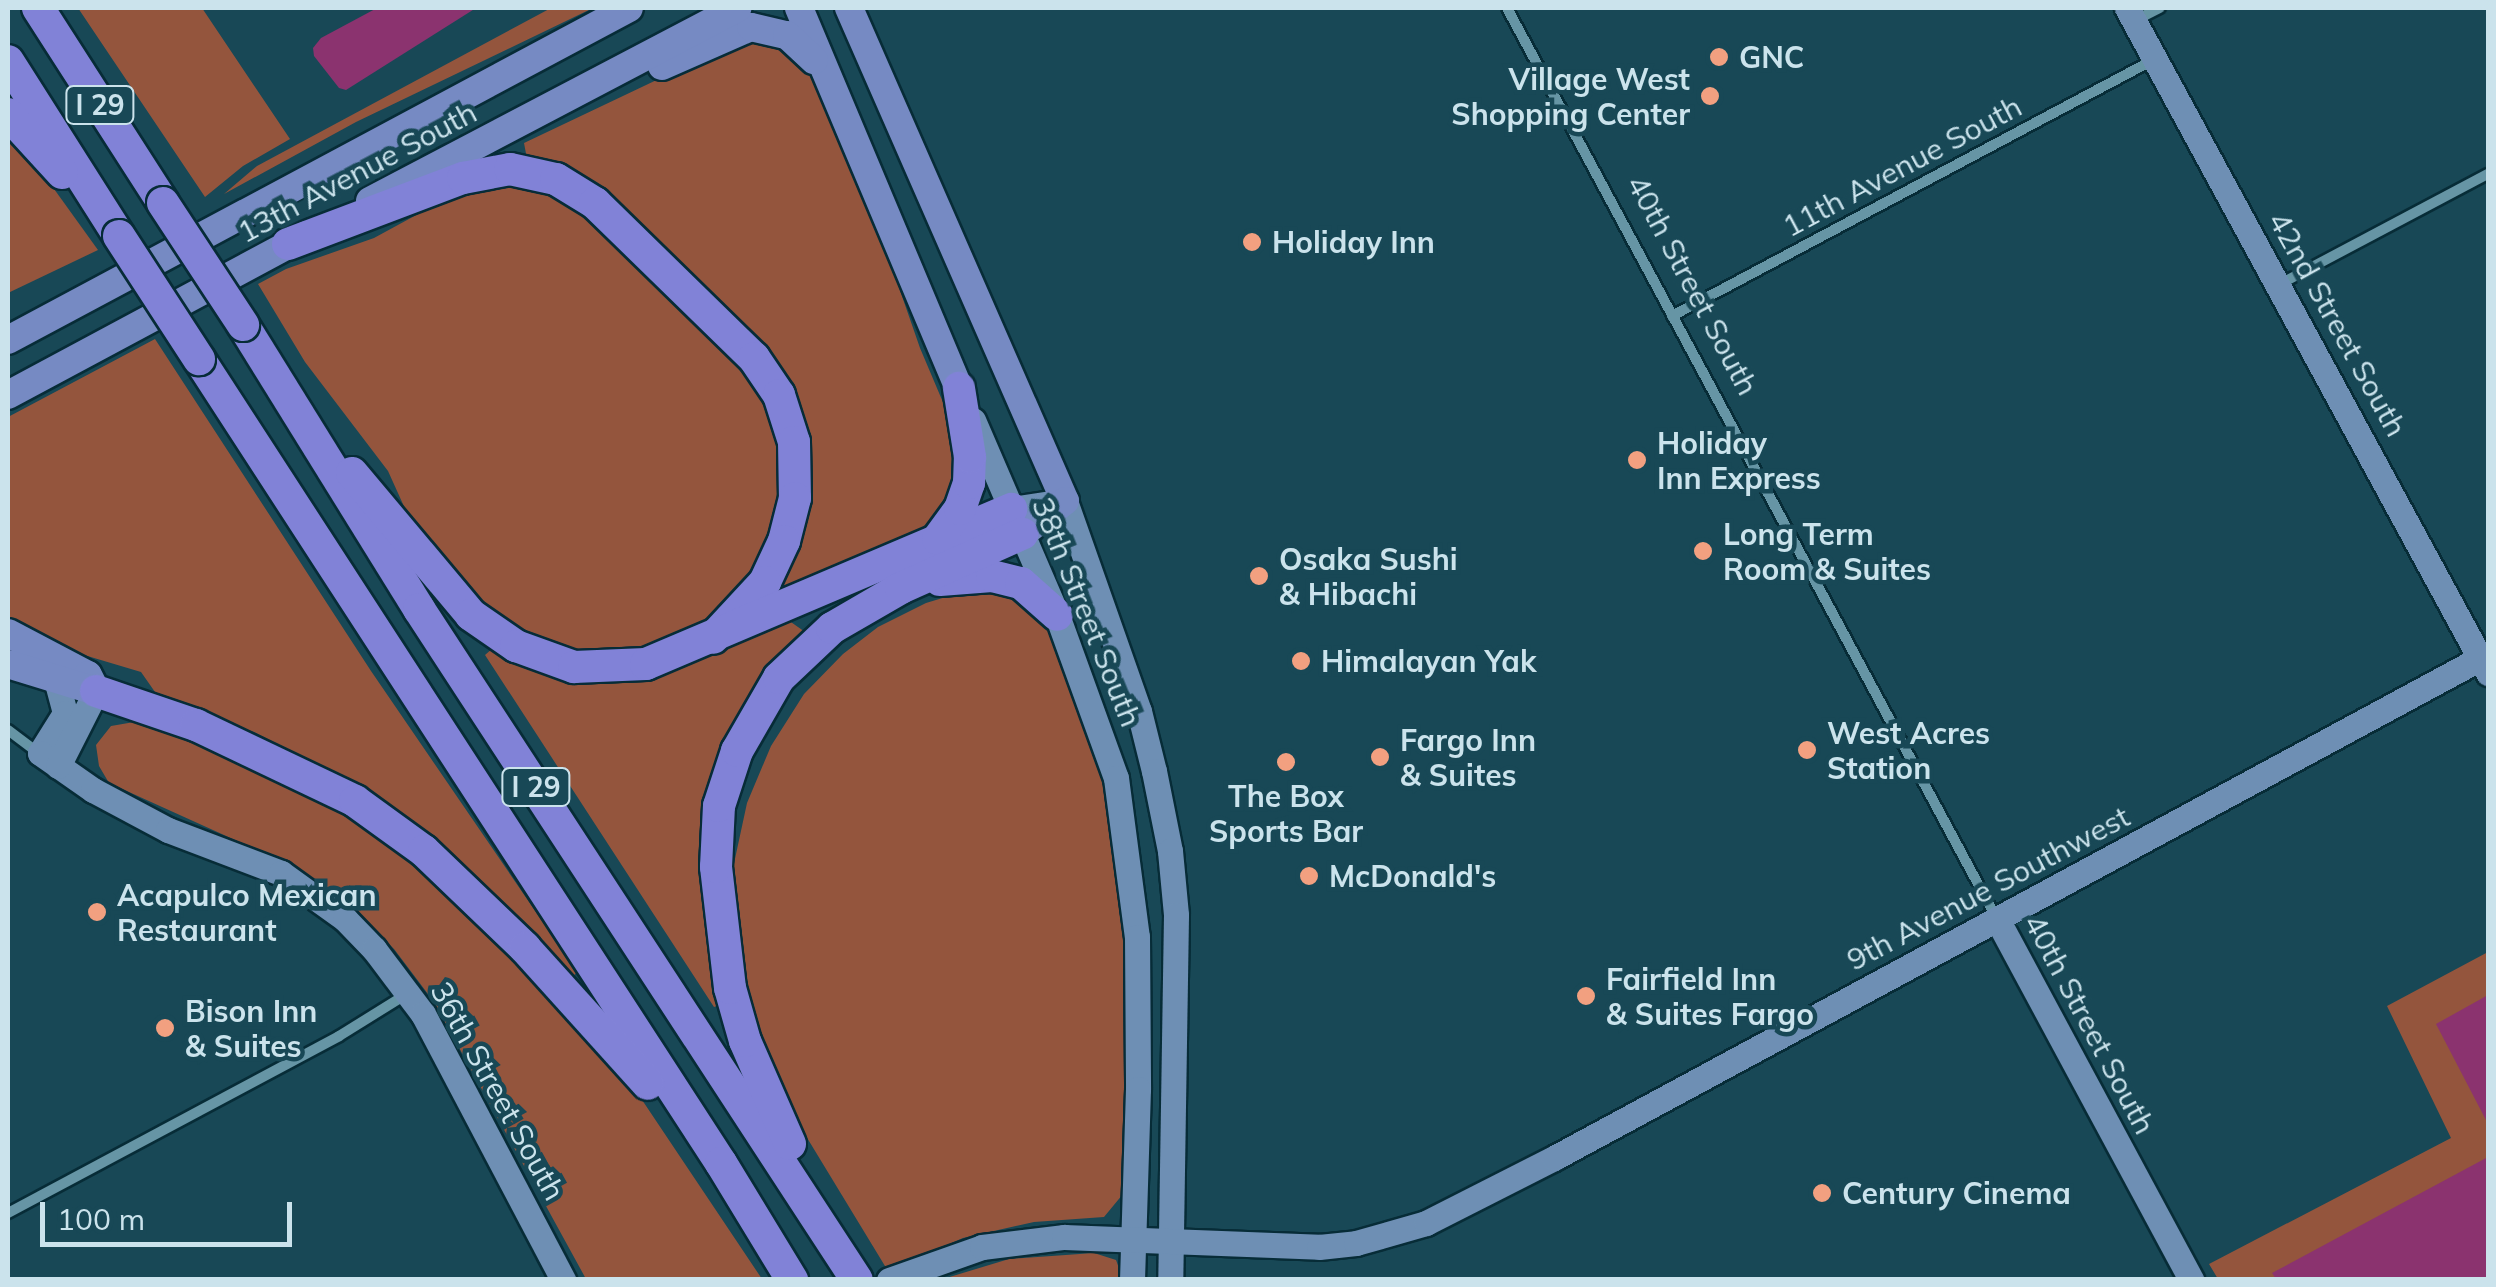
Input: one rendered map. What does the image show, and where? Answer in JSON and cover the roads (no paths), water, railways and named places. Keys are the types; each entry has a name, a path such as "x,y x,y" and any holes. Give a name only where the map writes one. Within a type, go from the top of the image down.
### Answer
{"highway":[{"name":"I 29","path":"38,8 430,625 857,1280"},
{"name":"I 29","path":"8,61 789,1274"},
{"path":"8,114 112,225"},
{"path":"288,244 463,178 510,168 556,179 608,216 754,358 779,395 794,442 795,498 784,541 765,582 714,638"},
{"path":"936,540 960,510 969,483 970,458 960,388"},
{"path":"299,418 376,499 419,558 471,615 516,646 574,667 646,664 936,540 1016,521"},
{"path":"831,1235 744,1041 730,988 716,866 719,806 737,751 780,678 832,628 1016,521"},
{"path":"902,588 992,576 1022,583 1058,614"},
{"path":"96,692 196,725 282,763 354,801 424,851 538,961 624,1053 680,1126 721,1163"}],"main road":[{"name":"13th Avenue South","path":"8,340 629,8"},
{"name":"13th Avenue South","path":"8,395 737,8"},
{"name":"38th Street South","path":"799,8 820,67 960,388"},
{"name":"38th Street South","path":"849,8 1065,501"},
{"path":"520,120 622,84 751,27 787,35 820,67"},
{"path":"1016,521 1065,501"},
{"path":"8,634 88,675 96,692"},
{"path":"8,664 96,692"}],"street":[{"name":"40th Street South","path":"1507,8 2191,1280"},
{"path":"2131,14 2160,8"},
{"name":"42nd Street South","path":"2131,14 2486,662"},
{"name":"11th Avenue South","path":"1672,316 2154,60"},
{"path":"2280,284 2488,174"},
{"name":"38th Street South","path":"960,388 1058,614 1116,778 1137,936 1132,1280"},
{"name":"38th Street South","path":"1065,501 1139,710 1170,851 1176,914 1170,1280"},
{"name":"9th Avenue Southwest","path":"889,1280 982,1247 1064,1237 1319,1246 1356,1243 1426,1223 2486,662"},
{"path":"49,760 64,713 58,683"},
{"path":"49,760 96,692"},
{"name":"36th Street South","path":"8,730 49,760 168,830 281,873 345,918 409,992 563,1280"},
{"path":"8,1214 342,1035 409,992"}],"place":[{"name":"GNC","path":"1719,57"},
{"name":"Village West Shopping Center","path":"1710,96"},
{"name":"Holiday Inn","path":"1252,242"},
{"name":"Holiday Inn Express","path":"1637,460"},
{"name":"Long Term Room & Suites","path":"1703,551"},
{"name":"Osaka Sushi & Hibachi","path":"1259,576"},
{"name":"Himalayan Yak","path":"1301,661"},
{"name":"West Acres Station","path":"1807,750"},
{"name":"Fargo Inn & Suites","path":"1380,757"},
{"name":"The Box Sports Bar","path":"1286,762"},
{"name":"McDonald's","path":"1309,876"},
{"name":"Acapulco Mexican Restaurant","path":"97,912"},
{"name":"Fairfield Inn & Suites Fargo","path":"1586,996"},
{"name":"Bison Inn & Suites","path":"165,1028"},
{"name":"Century Cinema","path":"1822,1193"}]}
